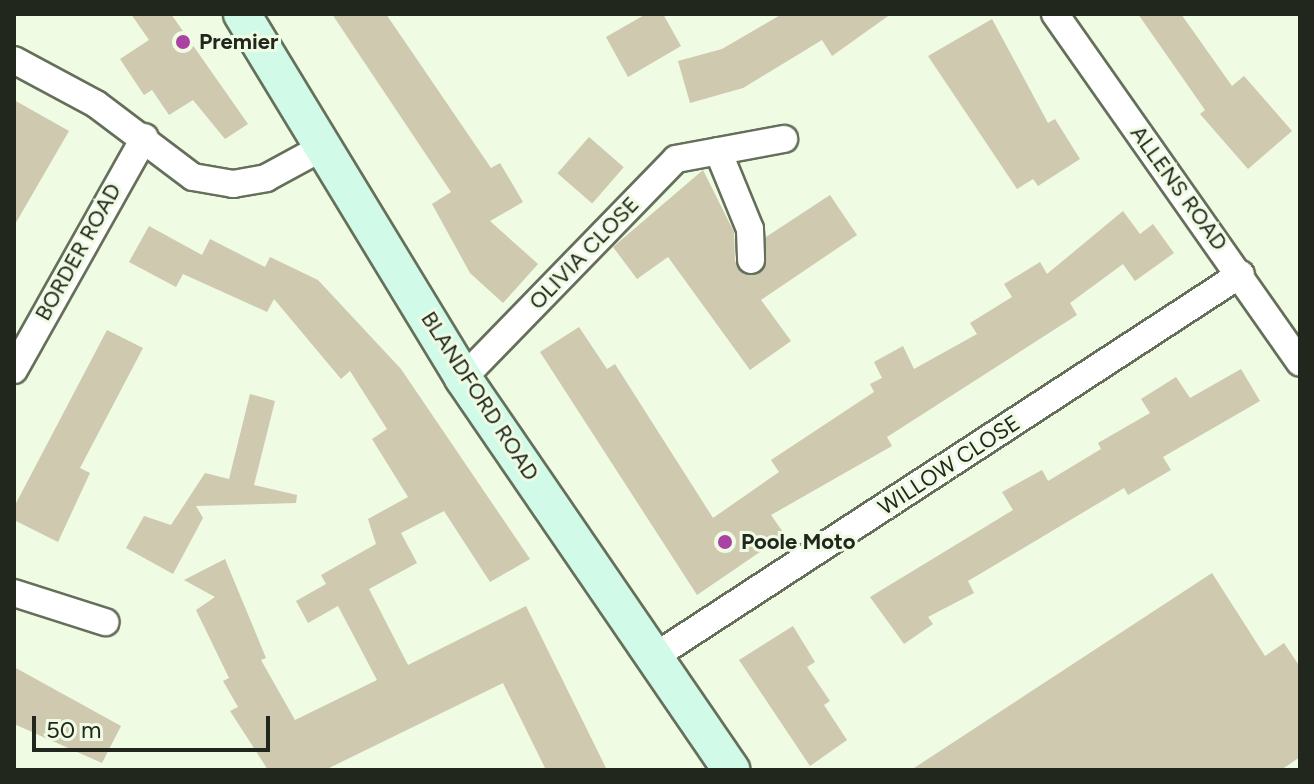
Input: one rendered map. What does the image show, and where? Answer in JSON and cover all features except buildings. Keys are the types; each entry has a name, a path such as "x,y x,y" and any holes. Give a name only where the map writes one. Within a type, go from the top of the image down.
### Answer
{"main road":[{"name":"BLANDFORD ROAD","path":"242,14 325,146 463,378 657,655 731,770"}],"street":[{"name":"ALLENS ROAD","path":"1055,14 1241,274 1300,363"},
{"path":"14,60 145,137 193,177 233,184 266,178 325,146"},
{"name":"BORDER ROAD","path":"14,370 145,137"},
{"name":"OLIVIA CLOSE","path":"463,378 676,159 784,139"},
{"path":"718,151 746,216 751,260"},
{"name":"WILLOW CLOSE","path":"657,655 1241,274"},
{"path":"14,593 105,622"}],"place":[{"name":"Premier","path":"183,42"},
{"name":"Poole Moto","path":"725,542"}]}
